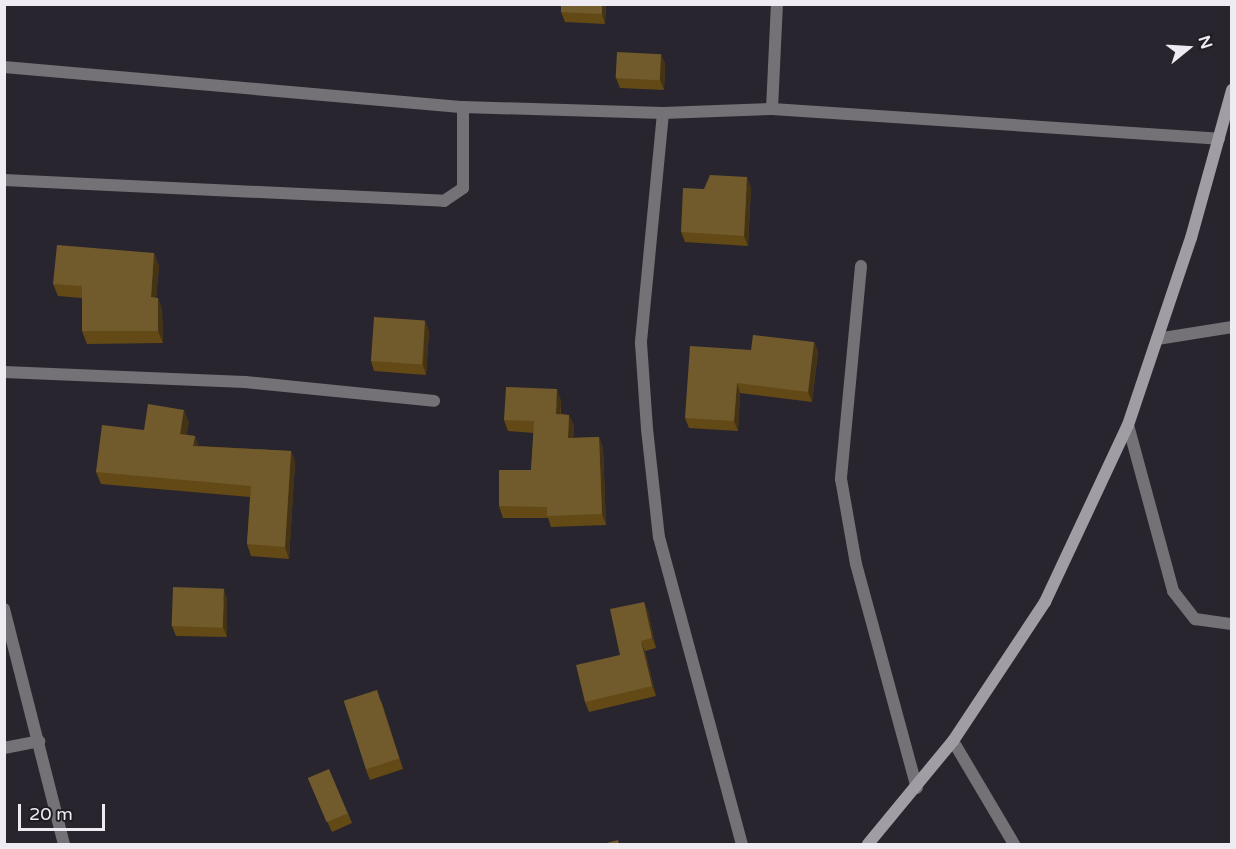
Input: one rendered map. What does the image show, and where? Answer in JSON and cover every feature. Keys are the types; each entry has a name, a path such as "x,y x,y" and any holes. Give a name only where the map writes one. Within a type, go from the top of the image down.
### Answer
{"street":[{"path":"772,109 777,4"},
{"path":"4,67 463,106 663,113 772,109 1219,139"},
{"path":"868,844 917,788 953,741 1045,602 1128,425 1157,339 1232,90"},
{"path":"4,180 444,201 463,188 463,106"},
{"path":"663,113 641,343 647,429 659,537 742,844"},
{"path":"861,266 841,479 856,564 917,788"},
{"path":"1157,339 1232,327"},
{"path":"4,372 245,382 434,401"},
{"path":"1128,425 1173,591 1196,619 1232,624"},
{"path":"4,609 64,844"},
{"path":"4,748 39,741"},
{"path":"953,741 1014,844"}],"building":[{"path":"561,4 602,4 602,14 561,12"},
{"path":"617,52 661,54 660,80 616,78"},
{"path":"710,175 747,177 744,236 681,232 683,188 704,189"},
{"path":"57,245 154,253 151,297 158,298 158,331 82,331 82,286 53,284"},
{"path":"374,317 425,321 422,364 371,361"},
{"path":"753,335 814,342 808,392 737,383 734,421 685,418 690,346 751,350"},
{"path":"506,387 557,389 556,414 569,415 568,438 599,437 602,514 547,516 547,507 499,506 499,470 531,470 534,421 504,420"},
{"path":"148,404 184,410 180,434 195,436 193,446 291,451 285,547 247,544 251,486 96,472 102,425 144,430"},
{"path":"173,587 224,589 223,628 172,626"},
{"path":"644,602 652,638 641,641 652,686 585,702 576,665 620,655 610,609"},
{"path":"377,690 399,758 366,769 344,701"},
{"path":"329,769 348,813 327,822 308,778"},
{"path":"618,840 619,844 603,844"}]}
